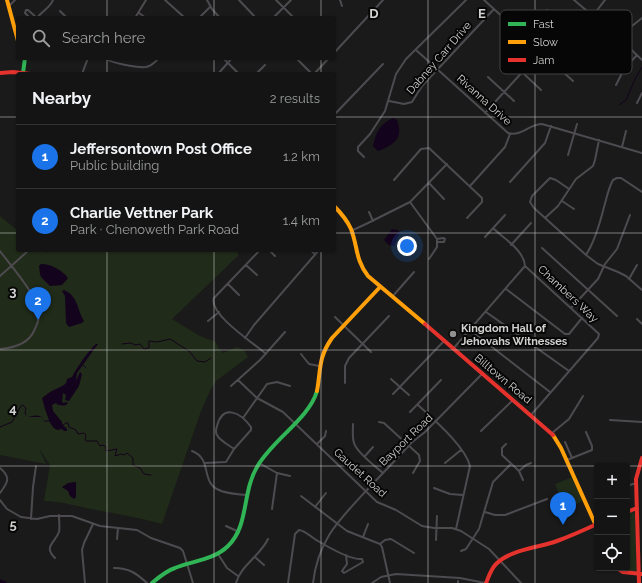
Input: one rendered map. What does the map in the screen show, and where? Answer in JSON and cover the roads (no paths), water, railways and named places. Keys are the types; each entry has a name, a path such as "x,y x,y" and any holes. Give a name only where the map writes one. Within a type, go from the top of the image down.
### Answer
{"main road":[{"path":"7,0 16,30"},
{"path":"24,72 25,60"},
{"path":"0,73 16,73"},
{"name":"Billtown Road","path":"336,208 345,218 351,230 359,264 368,276 552,433 567,460 594,521"},
{"path":"152,583 166,572 218,554 231,543 239,532 251,477 259,463 307,411 313,402 317,390 320,357 325,347 380,287"},
{"path":"639,583 640,536 636,483 642,458"},
{"path":"630,511 637,508"},
{"path":"486,583 490,572 500,560 512,554 552,543 594,527"},
{"path":"621,571 640,574"}],"street":[{"path":"9,6 15,0"},
{"path":"38,16 51,4 53,0"},
{"path":"137,16 146,0"},
{"path":"165,0 183,16"},
{"path":"206,0 218,16"},
{"path":"239,0 254,16"},
{"path":"276,0 292,16"},
{"path":"275,16 291,0"},
{"path":"340,0 342,6"},
{"path":"336,51 383,0"},
{"path":"364,157 358,151 358,147 370,134 381,118 389,101 396,74 404,62 466,0"},
{"path":"484,0 500,14"},
{"path":"574,0 586,10"},
{"path":"596,10 605,0"},
{"path":"201,16 210,7"},
{"name":"Dabney Carr Drive","path":"389,101 404,104 412,102 422,86 494,9"},
{"path":"29,16 26,10 35,16"},
{"path":"60,11 65,16"},
{"path":"139,13 143,16"},
{"path":"632,26 642,18"},
{"name":"Rivanna Drive","path":"416,50 504,131 510,134 520,133 532,126 542,124 642,153"},
{"path":"632,50 642,60"},
{"path":"632,60 637,55"},
{"path":"83,72 87,60"},
{"path":"107,60 142,67 154,64 158,60"},
{"path":"225,60 237,72"},
{"path":"220,72 230,60"},
{"path":"298,60 311,72"},
{"path":"315,72 327,60"},
{"path":"336,113 383,64"},
{"path":"258,72 265,65"},
{"path":"485,113 520,74"},
{"path":"524,74 541,90"},
{"path":"565,74 573,81"},
{"path":"616,85 622,74"},
{"path":"488,77 514,101"},
{"path":"637,103 642,93"},
{"path":"568,155 577,124"},
{"path":"510,182 542,146 547,139 551,126"},
{"path":"622,147 626,131"},
{"path":"470,186 505,147 510,134"},
{"path":"545,218 562,201 576,179 593,166 599,140"},
{"path":"394,180 423,148 430,149 482,197 482,200 467,218"},
{"path":"351,230 373,221 410,202 447,164"},
{"path":"569,189 556,180 550,178 532,196 530,203 586,255 603,267 618,272 642,290"},
{"path":"586,255 592,243 613,180 621,178 642,192"},
{"path":"429,183 444,199"},
{"path":"562,201 574,209"},
{"path":"410,202 438,242 436,249 429,260"},
{"path":"368,212 373,221"},
{"path":"485,237 505,215"},
{"path":"571,308 598,279 603,267 617,249 630,215"},
{"path":"512,245 531,223"},
{"name":"Chambers Way","path":"493,228 522,256 525,266 598,332 599,336 569,371"},
{"path":"437,239 445,239 444,242 438,242"},
{"path":"542,248 616,316"},
{"path":"0,251 29,290 39,313 37,325 28,339 12,347 0,349"},
{"path":"0,276 10,265 28,252"},
{"path":"258,252 214,299 214,306 235,331 266,354"},
{"path":"271,252 275,256"},
{"path":"245,338 254,325 315,254 312,252"},
{"path":"246,264 257,275"},
{"path":"629,279 637,265"},
{"path":"453,349 525,266"},
{"path":"392,297 414,272"},
{"path":"228,284 239,296"},
{"path":"506,289 565,334 570,333 582,318"},
{"path":"208,321 219,312"},
{"path":"486,312 569,371 531,414"},
{"path":"344,383 347,361 389,316"},
{"path":"335,317 371,352"},
{"path":"637,319 642,324"},
{"path":"470,330 550,392"},
{"path":"231,386 266,354 285,332"},
{"path":"393,394 444,341"},
{"path":"301,354 309,364 319,366"},
{"name":"Bayport Road","path":"313,583 318,559 336,523 409,445 436,422 482,374"},
{"path":"391,379 409,395"},
{"name":"Gaudet Road","path":"238,380 257,398 281,410 378,502 429,528 456,528 474,538 487,547 521,583"},
{"path":"410,412 441,380"},
{"path":"243,418 266,385 272,382 279,382 290,386"},
{"path":"552,433 569,419 583,396"},
{"path":"481,431 513,400"},
{"path":"418,405 453,438 468,460 470,466 456,528"},
{"path":"234,449 217,436 217,423 220,416 228,412 236,413 251,427"},
{"path":"610,420 642,422"},
{"path":"379,422 384,423 419,455 419,462 413,473"},
{"path":"353,424 354,444 383,473"},
{"path":"251,427 255,426"},
{"path":"205,463 226,462 234,449 251,430 251,427"},
{"path":"317,444 325,436 326,431"},
{"path":"567,460 592,449 586,432"},
{"path":"565,442 572,458"},
{"path":"506,444 502,448 502,455 518,471 523,480"},
{"path":"365,456 373,447"},
{"path":"445,463 461,450"},
{"path":"192,451 200,456 205,463 209,481 215,487 223,491 246,495"},
{"path":"259,463 277,474 290,476"},
{"path":"518,471 531,463"},
{"path":"461,552 466,549 479,529 493,482 511,464"},
{"path":"32,519 32,491 36,466"},
{"path":"0,468 6,474 7,479 6,485 0,493"},
{"path":"272,509 277,474"},
{"path":"630,485 636,483"},
{"path":"434,488 450,494 463,495"},
{"path":"315,507 326,493"},
{"path":"301,496 347,531 380,544 390,583"},
{"path":"484,512 495,515 505,515 547,499"},
{"path":"0,500 8,509 21,517 32,519 60,515 72,516 106,527 137,530 151,538 181,548 193,583"},
{"path":"55,558 51,553 50,548 59,531 60,515"},
{"path":"436,540 437,516"},
{"path":"85,583 82,549 93,524"},
{"path":"363,537 368,524"},
{"path":"226,526 239,532"},
{"path":"117,539 118,528"},
{"path":"288,583 297,532 299,530 324,545 346,555 357,560 362,559 363,562 344,574 342,571 347,564 346,555"},
{"path":"236,583 238,576 263,549 268,539"},
{"path":"380,544 387,539 393,539 414,553"},
{"path":"218,554 227,568 238,576"},
{"path":"255,557 264,565"},
{"path":"114,568 123,568 132,571 146,583"},
{"path":"372,583 381,577 388,575 405,574 460,578 486,583"}],"waterway":[{"path":"619,105 626,100 642,67"},
{"path":"122,344 140,344 144,349 149,348 149,341 157,342 170,339 189,351 197,361 205,362 211,358"},
{"path":"83,365 86,368"},
{"path":"0,427 12,422 23,405 26,408 26,415"},
{"path":"63,425 68,423 69,427 76,430 78,434 84,433 86,435 86,441 97,441 100,446 103,445 106,447 106,451 117,449 115,456 121,454 124,455 127,453 133,458 133,465 140,468 144,474 151,475"},
{"path":"0,581 5,583"}],"place":[{"name":"Charlie Vettner Park","path":"38,320"},
{"name":"Kingdom Hall of Jehovahs Witnesses","path":"453,334"},
{"name":"Jeffersontown Post Office","path":"563,525"}]}
